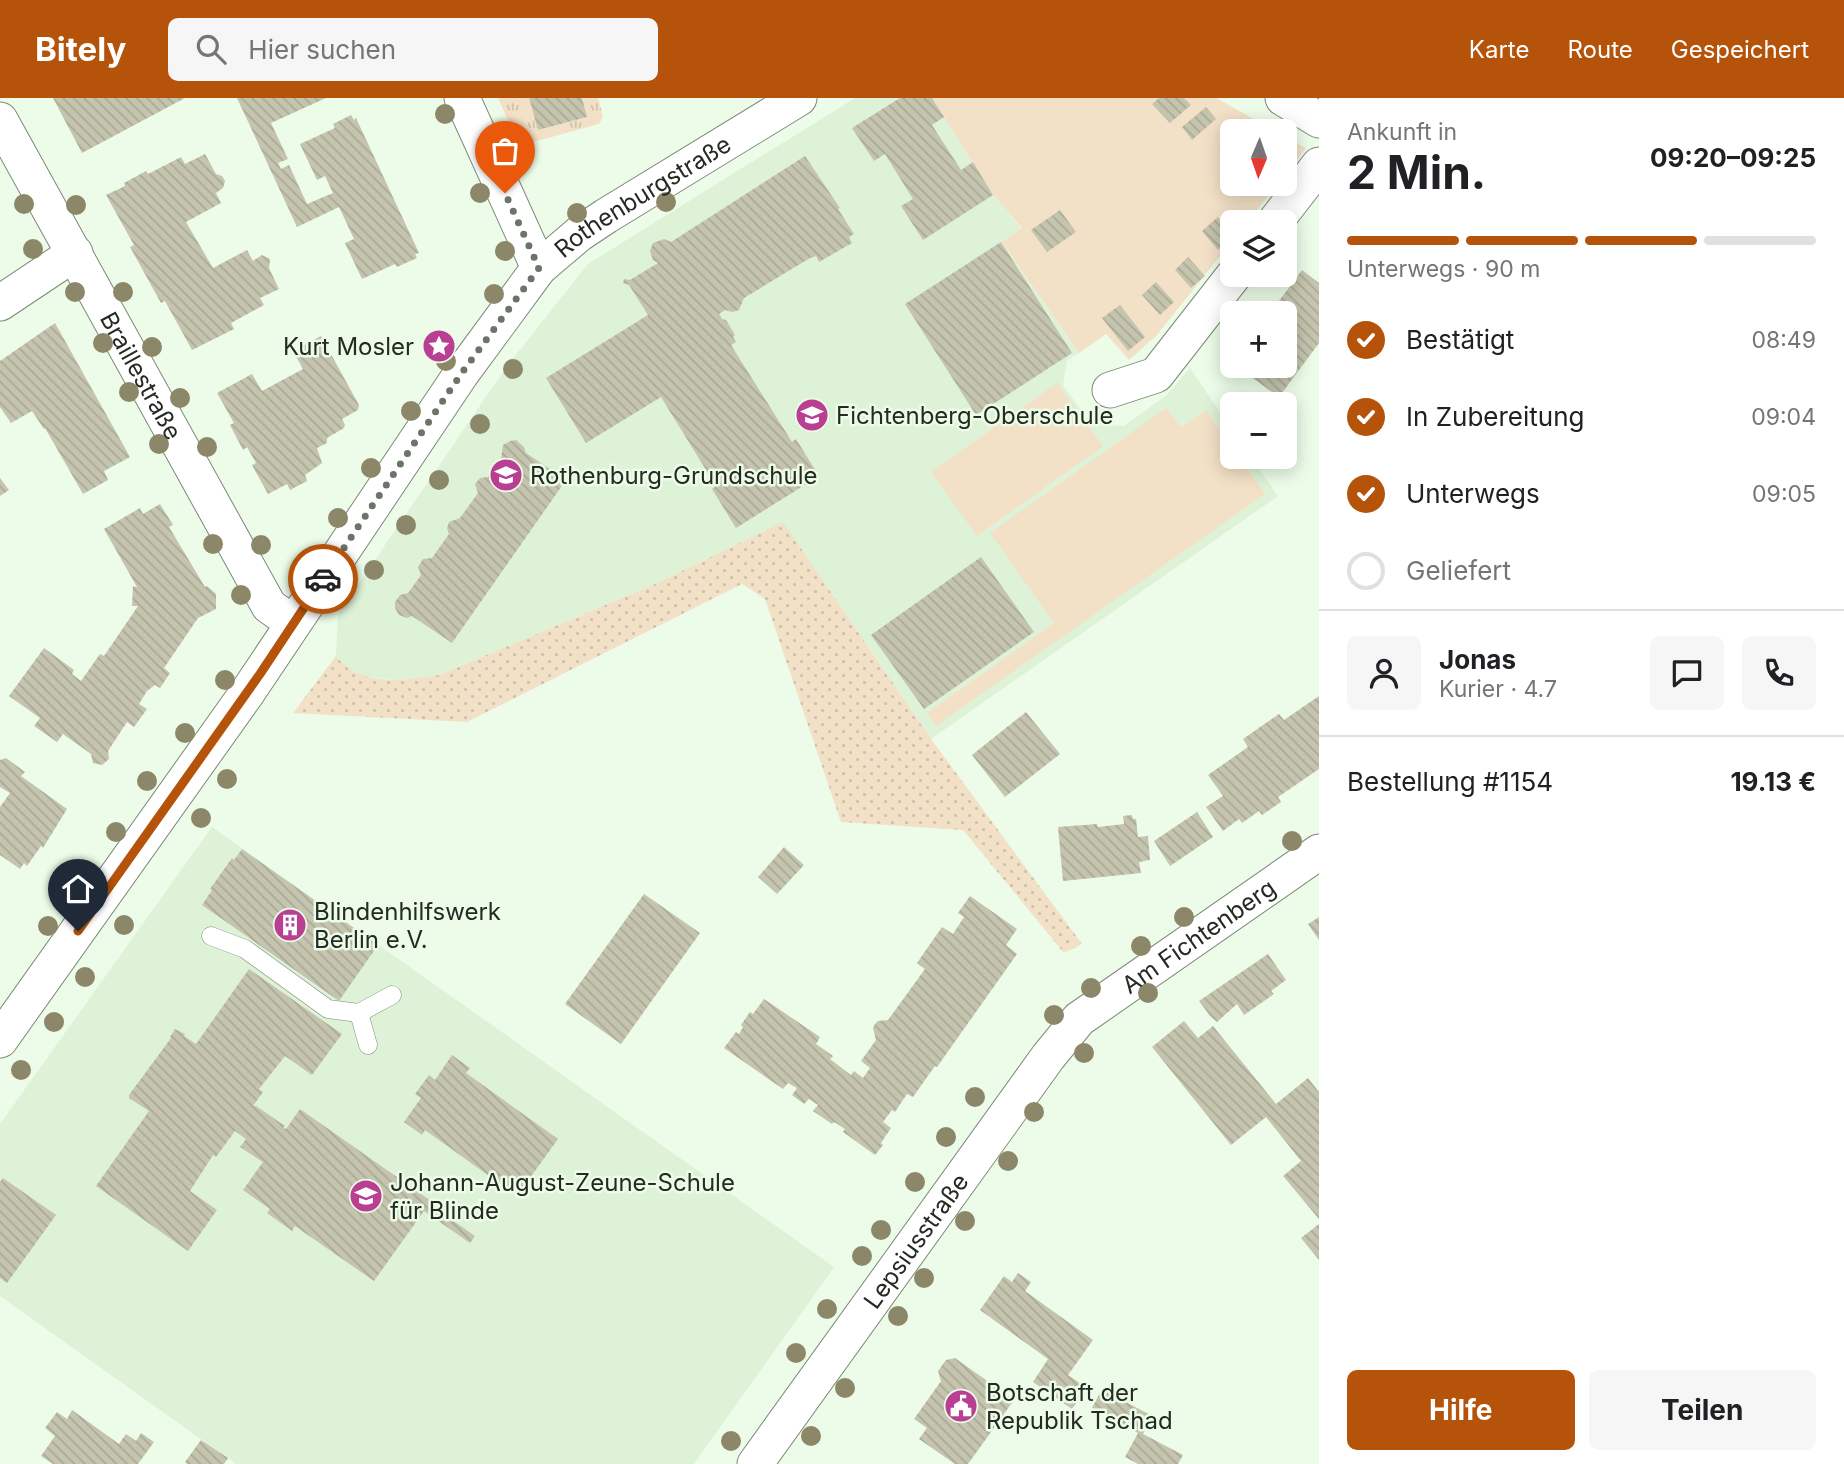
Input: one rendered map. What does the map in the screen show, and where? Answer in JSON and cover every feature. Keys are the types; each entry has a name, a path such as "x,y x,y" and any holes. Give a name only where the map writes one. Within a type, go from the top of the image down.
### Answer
{"street":[{"path":"462,98 539,268"},
{"name":"Rothenburgstraße","path":"0,1040 239,705 461,374 539,268 579,234 606,216 799,98"},
{"path":"1283,98 1319,120"},
{"name":"Braillestraße","path":"0,120 269,606 293,623"},
{"path":"1284,210 1319,165"},
{"path":"0,303 75,253"},
{"path":"1110,390 1156,375 1225,287"},
{"name":"Am Fichtenberg","path":"1079,1019 1319,852"},
{"name":"Lepsiusstraße","path":"755,1464 1048,1057 1079,1019"}],"lane":[{"path":"211,936 245,949 328,1009 359,1013 392,995"},
{"path":"359,1013 368,1045"}],"shaded area":[{"name":"Fichtenberg-Oberschule","path":"855,98 932,98 993,195 1022,229 1002,242 1079,353 1067,361 1063,385 1091,424 1124,426 1167,395 1190,368 1220,412 1220,469 1259,469 1278,496 931,739 783,522 653,585 439,675 411,680 358,675 344,666 336,656 338,614 507,366 588,264"},
{"name":"Johann-August-Zeune-Schule für Blinde","path":"212,827 834,1267 694,1464 236,1464 0,1296 0,1124"}],"green space":[{"path":"498,98 529,98 538,130 587,117 582,98 598,98 603,117 599,124 519,146"},
{"path":"932,98 1216,98 1254,119 1220,119 1220,196 1268,196 1257,210 1220,210 1220,256 1157,335 1129,360 1106,334 1079,353 1002,242 1022,228 993,195"},
{"path":"1297,143 1306,148 1297,160"},
{"path":"1057,383 1103,446 977,536 931,472"},
{"path":"1166,408 1181,427 1206,410 1220,430 1220,469 1247,469 1265,494 936,726 927,713 1054,623 990,533"},
{"path":"783,522 931,739 1082,944 1064,953 963,830 841,822 765,599 742,584 467,722 293,713 336,656 357,673 370,677 397,680 439,675 653,585"}],"building":[{"path":"53,98 185,98 82,153"},
{"path":"237,98 326,98 271,123 288,159 278,163 281,169 289,165 307,204 333,193 325,176 317,180 300,144 335,128 333,124 351,115 354,120 356,118 419,253 415,254 417,258 397,267 395,264 362,279 345,243 354,239 339,207 297,227"},
{"path":"529,98 582,98 587,117 538,130"},
{"path":"900,98 932,98 944,117 932,125 961,170 973,162 993,195 923,240 901,206 913,199 885,154 874,161 852,128"},
{"path":"1159,98 1184,98 1191,105 1170,123 1152,104"},
{"path":"1206,107 1216,119 1192,140 1182,127"},
{"path":"205,154 216,174 222,176 225,181 223,188 216,193 221,203 186,222 213,268 247,250 253,261 262,255 270,259 269,268 279,289 260,298 264,305 231,323 234,329 192,350 165,301 161,303 130,247 134,245 106,195 146,171 148,174 181,157 185,164"},
{"path":"805,156 840,208 838,209 854,234 849,237 852,243 819,262 816,256 810,258 744,298 739,310 725,310 719,314 735,335 733,337 736,342 731,345 792,442 796,439 819,476 736,528 712,489 716,486 661,397 586,443 546,378 648,315 629,285 623,283 624,279 630,280 658,263 653,260 650,251 653,243 664,239 671,242"},
{"path":"1060,210 1076,232 1047,252 1031,230"},
{"path":"1218,217 1220,248 1218,250 1202,231"},
{"path":"1001,242 1072,353 976,415 905,304"},
{"path":"1188,257 1205,276 1191,288 1175,270"},
{"path":"1302,270 1319,283 1319,343 1297,373 1297,301 1279,301 1289,287 1297,287 1297,277"},
{"path":"1156,282 1174,302 1160,315 1142,295"},
{"path":"1120,305 1145,337 1128,351 1102,318"},
{"path":"55,323 130,457 104,471 108,480 83,494 45,428 32,411 11,423 0,407 0,361"},
{"path":"321,336 359,405 358,410 342,419 344,428 317,448 322,463 305,475 307,481 290,490 287,484 268,494 252,465 256,463 247,447 243,450 230,425 234,423 217,393 252,374 262,391 303,369 293,351"},
{"path":"1253,378 1293,378 1283,392 1272,392"},
{"path":"516,440 526,453 566,480 452,643 412,616 407,618 399,615 395,602 400,595 408,593 421,575 418,567 423,559 432,558 449,534 449,522 460,518 478,493 475,484 480,478 488,477 501,459 503,445"},
{"path":"0,478 9,490 0,496"},
{"path":"160,504 173,525 169,527 205,587 216,594 216,609 198,618 164,668 170,673 160,688 155,685 147,691 139,704 147,709 134,727 127,722 108,751 109,759 102,765 93,763 91,754 63,734 57,742 34,726 40,718 9,696 44,648 74,670 72,674 81,681 100,654 104,656 138,606 132,606 133,586 137,587 104,529 140,508 143,514"},
{"path":"981,557 1034,632 924,709 871,635"},
{"path":"1319,696 1319,769 1278,797 1281,802 1262,815 1259,811 1242,823 1239,819 1223,831 1206,807 1223,796 1208,775 1248,747 1243,739 1279,714 1284,720"},
{"path":"1026,712 1060,754 1005,797 972,755"},
{"path":"6,758 25,772 21,776 67,809 43,848 41,846 27,866 24,863 20,869 0,855 0,807 10,793 0,787 0,760"},
{"path":"1197,812 1213,837 1170,866 1154,841"},
{"path":"1132,815 1133,819 1136,819 1138,837 1148,836 1150,860 1139,862 1141,873 1063,881 1058,827 1124,824 1123,816"},
{"path":"784,847 804,865 777,894 758,877"},
{"name":"Blindenhilfswerk Berlin e.V.","path":"242,849 378,945 339,1001 202,905 232,858 234,860"},
{"path":"644,894 700,933 621,1044 565,1004"},
{"path":"970,896 1017,929 1006,945 1017,954 937,1067 935,1066 913,1097 907,1094 895,1112 892,1110 883,1122 891,1128 875,1155 843,1132 845,1129 813,1111 818,1105 809,1099 804,1104 792,1095 797,1088 788,1083 783,1089 724,1048 736,1032 739,1034 743,1027 741,1025 750,1012 753,1014 764,999 820,1037 816,1044 833,1056 830,1059 851,1075 854,1071 863,1078 870,1068 861,1061 876,1040 873,1028 875,1024 888,1020 925,969 917,963 942,927 953,934 964,917 958,913"},
{"path":"1319,917 1319,940 1308,924"},
{"path":"1268,954 1286,980 1271,991 1274,994 1244,1015 1237,1004 1217,1022 1199,1001"},
{"path":"249,969 342,1034 312,1075 285,1056 259,1089 263,1092 253,1106 286,1129 300,1109 431,1201 429,1204 475,1236 470,1243 424,1211 374,1281 295,1226 292,1231 267,1213 270,1209 243,1190 263,1162 240,1147 246,1139 235,1131 216,1157 213,1155 190,1191 217,1210 188,1251 96,1186 149,1111 129,1098 129,1095 175,1029 196,1044"},
{"path":"1184,1021 1198,1038 1213,1026 1276,1104 1308,1078 1319,1092 1319,1219 1283,1176 1301,1161 1266,1117 1231,1145 1152,1047"},
{"path":"452,1055 470,1068 466,1073 558,1139 517,1196 425,1130 422,1135 404,1122 421,1098 415,1094 429,1075 435,1080"},
{"path":"3,1178 56,1215 7,1283 0,1278 0,1182"},
{"path":"1319,1224 1319,1260 1301,1238"},
{"path":"1018,1273 1031,1282 1025,1291 1093,1340 1068,1375 1087,1388 1072,1409 1033,1382 1048,1359 980,1310 1004,1276 1012,1282"},
{"path":"955,1358 1014,1400 968,1464 955,1464 919,1439 927,1428 914,1419 941,1381 938,1371 946,1360"},
{"path":"1102,1389 1152,1416 1143,1434 1183,1455 1178,1464 1138,1464 1125,1457 1138,1433 1092,1408"},
{"path":"72,1410 119,1444 126,1434 136,1441 141,1433 154,1442 138,1464 53,1464 41,1456 55,1436 45,1428 57,1412 67,1419"},
{"path":"201,1440 228,1458 224,1464 185,1462"}],"way so far":[{"path":"323,579 461,374 539,268 505,193"}],"place":[{"name":"Kurt Mosler","path":"439,346"},
{"name":"Fichtenberg-Oberschule","path":"812,415"},
{"name":"Rothenburg-Grundschule","path":"506,475"},
{"name":"Blindenhilfswerk Berlin e.V.","path":"290,925"},
{"name":"Johann-August-Zeune-Schule für Blinde","path":"366,1196"},
{"name":"Botschaft der Republik Tschad","path":"961,1406"}],"route":[{"path":"78,931 260,674 323,579"}]}
